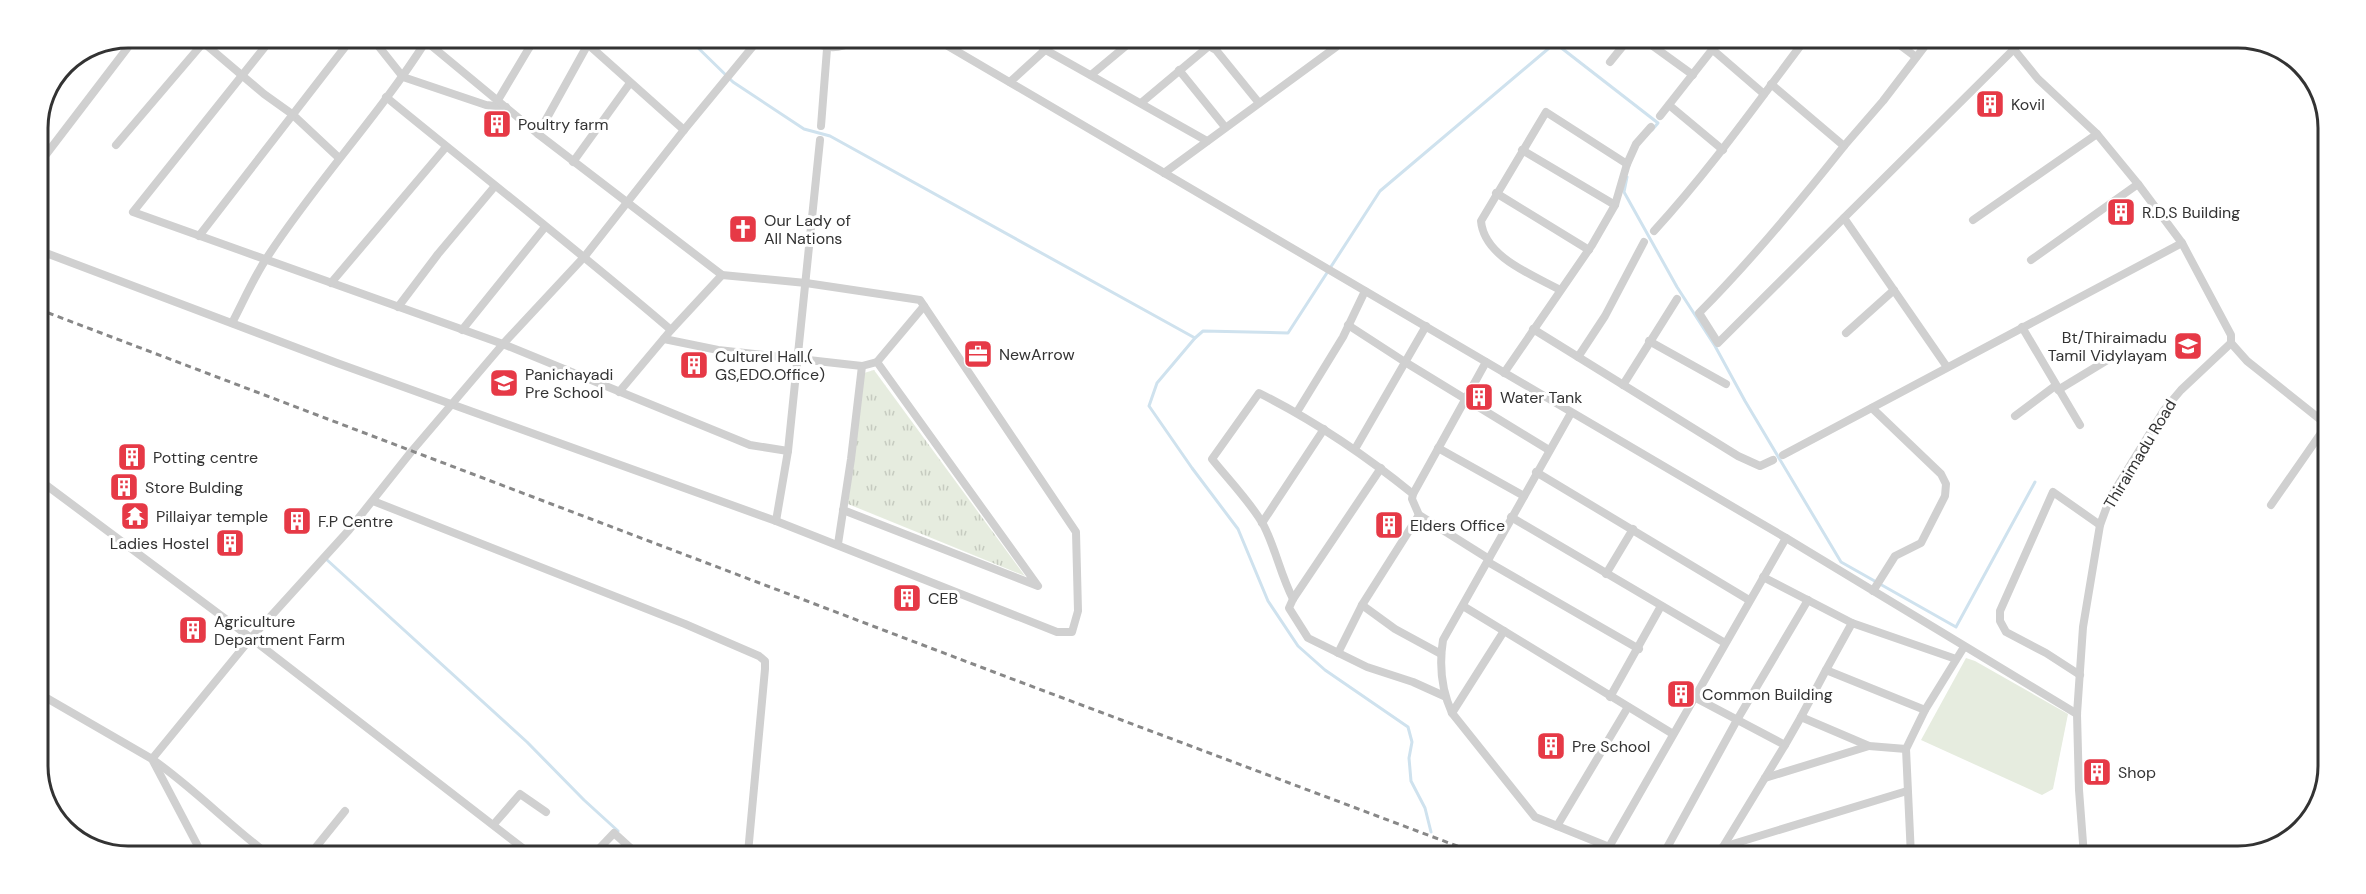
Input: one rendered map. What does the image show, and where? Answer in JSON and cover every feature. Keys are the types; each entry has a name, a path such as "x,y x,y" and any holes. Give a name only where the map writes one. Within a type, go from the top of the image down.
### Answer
{"street":[{"path":"48,152 127,48"},
{"path":"116,145 195,48"},
{"path":"211,48 264,94 292,114 339,158"},
{"path":"264,48 133,212 503,344 750,445 788,451"},
{"path":"199,236 343,48"},
{"path":"380,48 403,77 486,105 506,107"},
{"path":"232,323 266,260 339,158 403,77 419,48"},
{"path":"48,254 838,544 1057,632 1072,632 1078,611 1076,532 920,300 806,283 722,275 573,162 434,48"},
{"path":"498,100 529,48"},
{"path":"538,134 581,48"},
{"path":"592,48 684,130"},
{"path":"152,759 251,638 373,501 503,344 585,256 751,48"},
{"path":"821,126 826,49 833,48"},
{"path":"951,48 1786,538 1877,585 1964,647 2077,714"},
{"path":"1091,75 1123,48"},
{"path":"1141,103 1206,48"},
{"path":"1212,48 1259,103"},
{"path":"1164,173 1335,48"},
{"path":"1610,62 1621,48"},
{"path":"1656,48 1693,75"},
{"path":"1654,231 1689,193 1723,150 1799,48"},
{"path":"1904,48 1916,57"},
{"path":"1923,48 1883,101 1744,267 1699,313 1718,343 1845,218 2008,48"},
{"path":"2013,48 2038,79 2097,134 2182,243 2231,334 2232,343 2247,361 2318,419"},
{"path":"1010,82 1044,49 1207,141"},
{"path":"1660,116 1713,50 1764,94"},
{"path":"1179,70 1225,128"},
{"path":"573,162 630,83"},
{"path":"1771,84 1844,146"},
{"path":"386,97 545,228 585,256 671,330"},
{"path":"1669,105 1723,150"},
{"path":"1560,290 1512,263 1482,232 1480,221 1546,112 1627,164"},
{"path":"1504,373 1589,250 1615,206 1627,164 1636,144 1651,127"},
{"path":"1973,220 2097,134"},
{"path":"776,521 788,451 820,140"},
{"path":"332,283 446,147"},
{"path":"1522,150 1615,206"},
{"path":"2031,260 2138,184"},
{"path":"398,307 438,254 495,186"},
{"path":"1496,193 1589,250"},
{"path":"1845,218 1947,367"},
{"path":"462,330 545,228"},
{"path":"1578,357 1605,316 1644,242"},
{"path":"1783,455 2182,243"},
{"path":"619,392 671,330 722,275"},
{"path":"1846,333 1894,290"},
{"path":"1297,412 1348,325 1365,291"},
{"path":"1623,385 1677,299"},
{"path":"664,339 718,350 862,366 877,362 924,306"},
{"path":"1348,325 1549,450"},
{"path":"1355,449 1426,326"},
{"path":"2022,327 2080,424"},
{"path":"1533,329 1738,456 1760,466 1773,460"},
{"path":"1649,341 1726,384"},
{"name":"Thiraimadu Road","path":"2083,846 2077,714 2083,627 2100,525 2110,498 2164,410 2181,390 2232,343"},
{"path":"2015,416 2057,388 2109,359"},
{"path":"843,510 1038,586 877,362"},
{"path":"1486,362 1413,494 1412,499 1419,515 1488,560 1639,649"},
{"path":"838,544 852,459 862,366"},
{"path":"1293,599 1285,583 1280,561 1262,523 1212,459 1259,393 1297,412 1355,449 1413,494"},
{"path":"1872,408 1941,474 1946,484 1945,496 1921,543 1895,556 1877,585"},
{"path":"1571,413 1443,640 1441,654 1444,696 1452,713 1535,817 1607,846"},
{"path":"1262,523 1324,429"},
{"path":"2271,505 2318,437"},
{"path":"1438,448 1524,495"},
{"path":"1381,468 1293,599 1290,609 1308,638 1367,667 1413,682 1444,696"},
{"path":"1536,472 1749,600"},
{"path":"48,489 251,638 521,846"},
{"path":"2080,675 2046,653 2006,632 2000,621 2000,611 2053,492 2100,525"},
{"path":"373,501 685,624 759,656 765,661 749,846"},
{"path":"1338,653 1362,605 1419,515"},
{"path":"1511,517 1725,643"},
{"path":"1606,574 1633,529"},
{"path":"1611,846 1786,538"},
{"path":"1763,577 1852,623 1956,659"},
{"path":"1668,846 1737,720 1808,600"},
{"path":"1362,605 1395,629 1441,654"},
{"path":"1463,606 1673,734"},
{"path":"1610,697 1639,649 1661,606"},
{"path":"1723,846 1785,745 1852,623"},
{"path":"1452,713 1504,631"},
{"path":"1910,846 1906,749 1925,710 1964,647"},
{"path":"1827,670 1925,710"},
{"path":"1694,697 1785,745"},
{"path":"48,699 152,759 176,776 258,846"},
{"path":"1557,826 1628,707"},
{"path":"1801,717 1869,746 1906,749"},
{"path":"1765,778 1869,746"},
{"path":"152,759 198,846"},
{"path":"1736,846 1907,791"},
{"path":"494,825 520,794 546,812"},
{"path":"317,846 345,811"},
{"path":"602,846 614,833 628,846"}],"green space":[{"path":"874,370 1025,576 848,504 864,373"},
{"path":"1966,658 2068,714 2053,789 2042,795 1921,740"}],"waterway":[{"path":"698,48 733,82 804,129 830,136 1195,338 1157,383 1149,406 1238,529 1268,601 1298,646 1325,670 1408,727 1412,742 1409,758 1411,781 1425,808 1431,832"},
{"path":"1195,338 1203,331 1288,333 1380,191 1549,48"},
{"path":"1561,48 1658,123 1652,130"},
{"path":"1627,177 1624,192 1677,287 1715,346 1841,562 1956,627 2035,482"},
{"path":"326,559 527,742 618,831"}],"railway":[{"path":"48,313 1457,846"}],"place":[{"name":"Kovil","path":"1990,104"},
{"name":"Poultry farm","path":"497,124"},
{"name":"R.D.S Building","path":"2121,212"},
{"name":"Our Lady of All Nations","path":"743,229"},
{"name":"Bt/Thiraimadu Tamil Vidylayam","path":"2188,346"},
{"name":"NewArrow","path":"978,354"},
{"name":"Culturel Hall.( GS,EDO.Office)","path":"694,365"},
{"name":"Panichayadi Pre School","path":"504,383"},
{"name":"Water Tank","path":"1479,397"},
{"name":"Potting centre","path":"132,457"},
{"name":"Store Bulding","path":"124,487"},
{"name":"Pillaiyar temple","path":"135,516"},
{"name":"F.P Centre","path":"297,521"},
{"name":"Elders Office","path":"1389,525"},
{"name":"Ladies Hostel","path":"230,543"},
{"name":"CEB","path":"907,598"},
{"name":"Agriculture Department Farm","path":"193,630"},
{"name":"Common Building","path":"1681,694"},
{"name":"Pre School","path":"1551,746"},
{"name":"Shop","path":"2097,772"}]}
